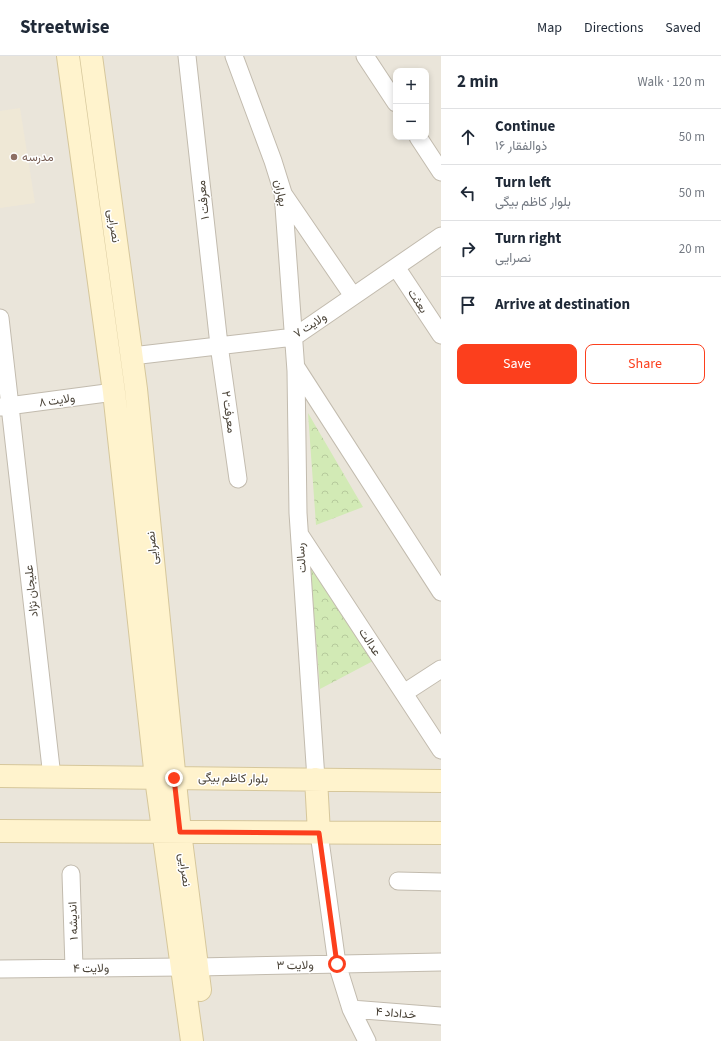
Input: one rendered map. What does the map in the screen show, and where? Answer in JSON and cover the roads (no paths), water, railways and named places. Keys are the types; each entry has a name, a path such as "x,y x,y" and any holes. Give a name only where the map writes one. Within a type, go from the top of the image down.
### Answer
{"main road":[{"path":"68,56 165,778"},
{"name":"نصرایی","path":"91,56 132,356 165,778 171,832 190,967 206,1041"},
{"name":"بلوار کاظم بیگی","path":"0,776 441,781"},
{"path":"316,779 319,833"},
{"path":"0,831 441,833"},
{"path":"190,967 192,1041"}],"street":[{"name":"معرفت ۱","path":"187,56 219,345"},
{"name":"بهاران","path":"234,56 273,161 283,193 294,337"},
{"path":"365,56 393,98"},
{"path":"420,140 441,172"},
{"path":"283,193 353,296"},
{"name":"ولایت ۷","path":"132,356 294,337 441,236"},
{"name":"بعثت","path":"396,267 441,335"},
{"name":"علیجان نژاد","path":"0,318 5,407 52,776"},
{"name":"رسالت","path":"294,337 298,513 316,779"},
{"name":"معرفت ۲","path":"219,345 238,479"},
{"path":"295,367 441,592"},
{"name":"ولایت ۸","path":"5,407 114,392"},
{"name":"عدالت","path":"300,534 441,750"},
{"path":"404,694 441,669"},
{"path":"319,833 337,964 351,1009 367,1041"},
{"name":"اندیشه ۱","path":"71,874 74,968"},
{"path":"398,881 441,882"},
{"name":"ولایت ۳","path":"190,967 441,962"},
{"name":"ولایت ۴","path":"0,969 190,967"},
{"name":"خداداد ۴","path":"351,1009 441,1016"}],"place":[{"name":"مدرسه","path":"14,157"}]}
